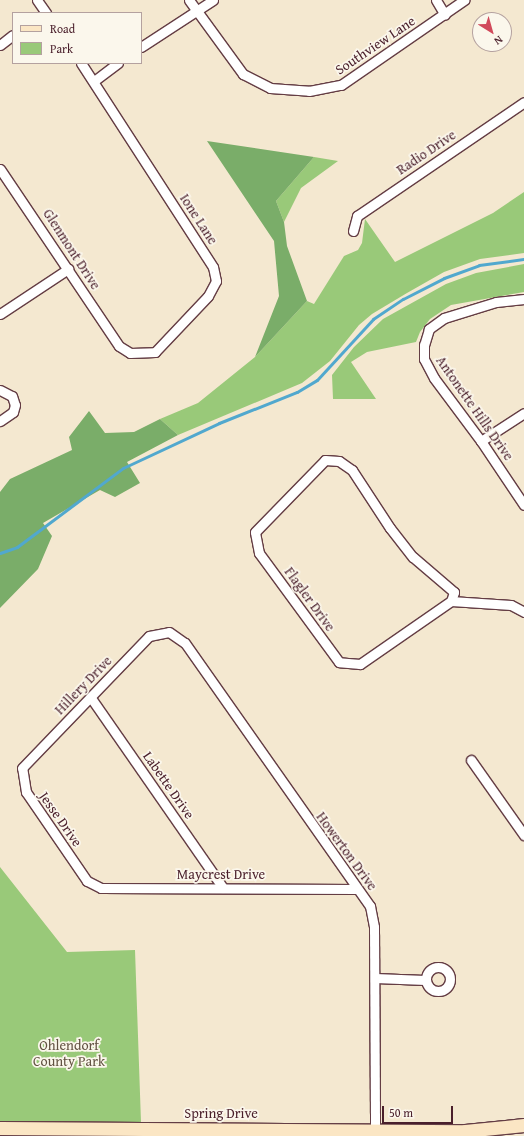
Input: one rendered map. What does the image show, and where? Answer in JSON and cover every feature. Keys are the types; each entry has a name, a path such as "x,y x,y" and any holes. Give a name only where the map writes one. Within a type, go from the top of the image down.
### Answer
{"street":[{"path":"37,0 43,12"},
{"path":"189,0 196,11"},
{"path":"142,46 213,0"},
{"path":"436,0 444,15"},
{"name":"Southview Lane","path":"196,11 244,74 270,88 309,91 341,86 464,0"},
{"path":"0,45 12,36"},
{"name":"Ione Lane","path":"82,64 213,267 216,281 208,296 155,352 130,353 119,346"},
{"path":"94,81 117,64"},
{"name":"Radio Drive","path":"353,231 357,216 524,102"},
{"name":"Glenmont Drive","path":"0,169 119,346"},
{"path":"0,314 68,269"},
{"name":"Antonette Hills Drive","path":"524,299 496,302 444,318 429,329 424,345 424,359 434,378 481,441 524,505"},
{"path":"0,390 12,396 15,405 13,412 0,420"},
{"path":"481,441 524,413"},
{"name":"Flagler Drive","path":"325,460 339,461 352,470 390,528 413,557 454,592 451,601 360,664 339,662 260,553 255,532 325,460"},
{"path":"451,601 512,605 524,612"},
{"name":"Hillery Drive","path":"22,768 149,636 169,632"},
{"name":"Howerton Drive","path":"169,632 185,643 356,889 370,906 374,927 376,978 375,1130"},
{"name":"Labette Drive","path":"91,698 223,888"},
{"path":"471,760 524,835"},
{"name":"Jesse Drive","path":"22,768 26,792 87,881"},
{"name":"Maycrest Drive","path":"87,881 101,888 356,889"},
{"path":"376,978 425,980"},
{"name":"Spring Drive","path":"0,1128 486,1130 524,1125"}],"green space":[{"path":"207,141 314,157 276,201 284,222 287,246 307,301 255,357 279,296 274,241"},
{"path":"314,157 338,161 301,188 284,222 276,201"},
{"path":"524,192 524,253 480,259 444,272 407,293 372,314 359,325 330,361 302,383 178,435 160,419 198,403 255,357 307,301 314,304 344,256 358,250 362,243 365,219 395,262 493,213"},
{"path":"524,264 524,292 451,305 430,319 420,332 416,342 367,352 351,362 376,399 333,399 332,375 354,347 383,319 446,284 476,273"},
{"path":"89,411 105,433 134,432 160,419 178,435 127,462 140,483 115,497 100,490 43,523 52,536 38,569 0,608 0,492 10,479 72,450 69,437"},
{"name":"Ohlendorf County Park","path":"0,867 67,952 135,950 141,1122 0,1122"}],"waterway":[{"path":"0,553 17,547 123,468 219,423 297,392 317,380 373,319 403,299 444,278 479,265 524,259"}]}
